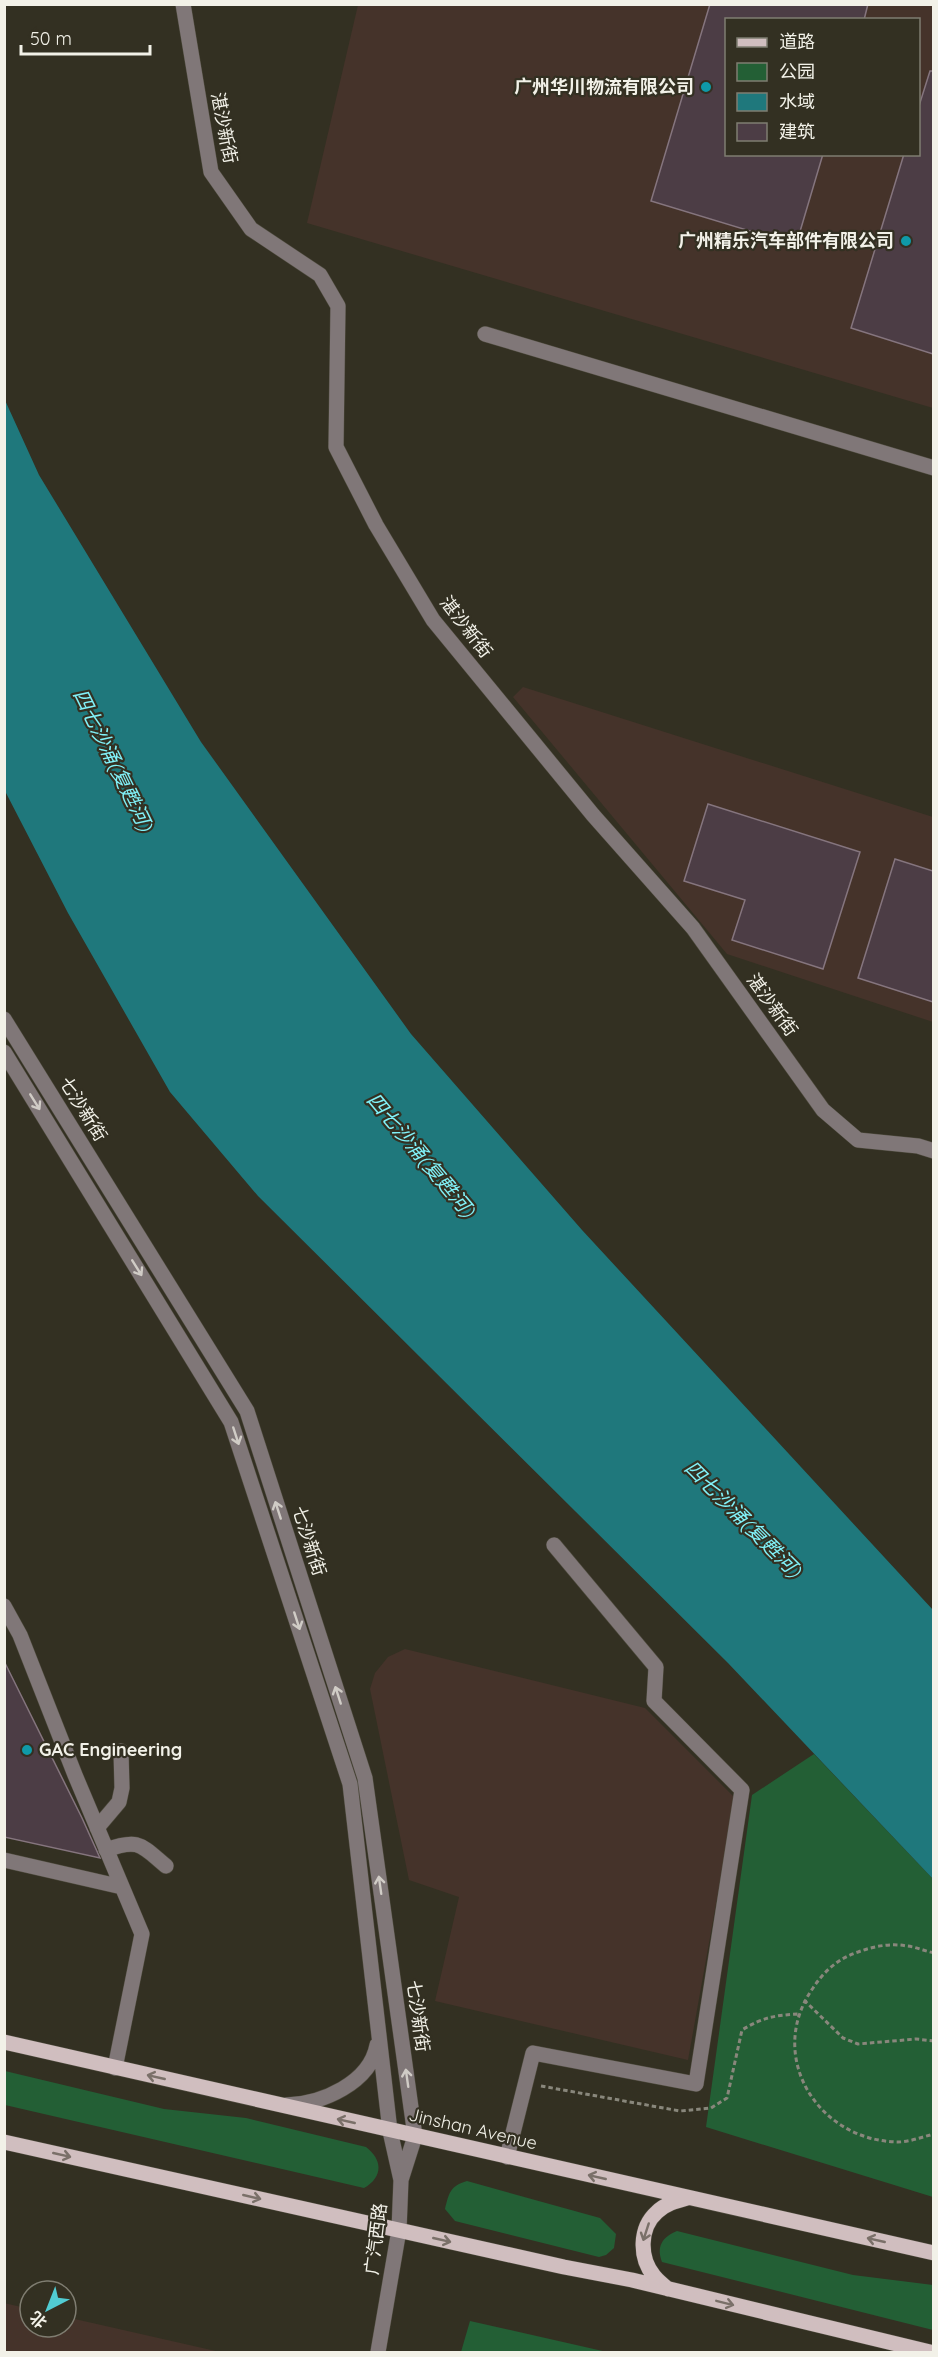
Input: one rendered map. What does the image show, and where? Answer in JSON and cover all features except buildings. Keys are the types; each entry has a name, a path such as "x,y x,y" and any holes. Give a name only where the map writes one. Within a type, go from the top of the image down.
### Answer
{"main road":[{"name":"Jinshan Avenue","path":"4,2042 933,2253"},
{"path":"4,2142 668,2289 930,2352"},
{"path":"668,2289 654,2276 645,2261 642,2244 646,2226 657,2212 671,2202 689,2198"}],"street":[{"name":"湛沙新街","path":"183,4 211,172 251,229 320,275 339,306 336,447 376,525 433,620 593,815 693,928 823,1110 858,1140 918,1146 933,1151"},
{"path":"485,334 933,468"},
{"name":"七沙新街","path":"4,1019 246,1411 365,1778 415,2136"},
{"name":"七沙新街","path":"4,1052 231,1422 350,1784 390,2131"},
{"path":"507,2157 533,2053 696,2084 742,1790 654,1701 656,1667 554,1545"},
{"path":"4,1606 20,1635 142,1934 116,2068"},
{"path":"4,1628 20,1635"},
{"path":"97,1828 119,1802 122,1788 121,1751"},
{"path":"106,1850 126,1843 143,1845 166,1866"},
{"path":"4,1860 122,1887"},
{"path":"275,2105 298,2104 320,2099 343,2089 363,2074 375,2057 379,2036"},
{"name":"广汽西路","path":"378,2352 399,2230 401,2180 390,2131"},
{"path":"401,2180 415,2136"}],"path":[{"path":"933,1953 907,1946 876,1946 847,1956 822,1974 804,2000 795,2033 797,2067 811,2098 835,2123 866,2138 900,2142 933,2134"},
{"path":"804,2000 843,2038 858,2044 916,2039 933,2041"}],"shaded area":[{"path":"358,5 933,5 933,408 307,223"},
{"path":"523,687 933,817 933,1022 727,954 513,697"},
{"path":"405,1649 645,1708 735,1798 688,2060 435,2001 459,1897 409,1880 370,1689 375,1673 388,1657"},
{"path":"4,2303 18,2306 18,2339 78,2339 78,2320 220,2352 5,2352"}],"green space":[{"path":"814,1754 933,1879 933,2197 706,2127 752,1795"},
{"path":"5,2071 164,2109 246,2118 366,2147 376,2157 377,2174 375,2179 364,2188 5,2105"},
{"path":"467,2181 600,2218 616,2234 614,2248 606,2255 599,2257 455,2221 445,2209 448,2199 454,2188"},
{"path":"677,2231 853,2275 933,2285 933,2330 662,2262 660,2247 667,2236"},
{"path":"470,2321 607,2352 461,2352"}],"water":[{"name":"四七沙涌(复甦河)","path":"4,398 39,475 201,742 411,1034 582,1230 933,1610 933,1879 728,1663 258,1196 170,1092 68,913 5,791"}],"place":[{"name":"广州华川物流有限公司","path":"706,87"},
{"name":"广州精乐汽车部件有限公司","path":"906,241"},
{"name":"GAC Engineering","path":"27,1750"}]}
